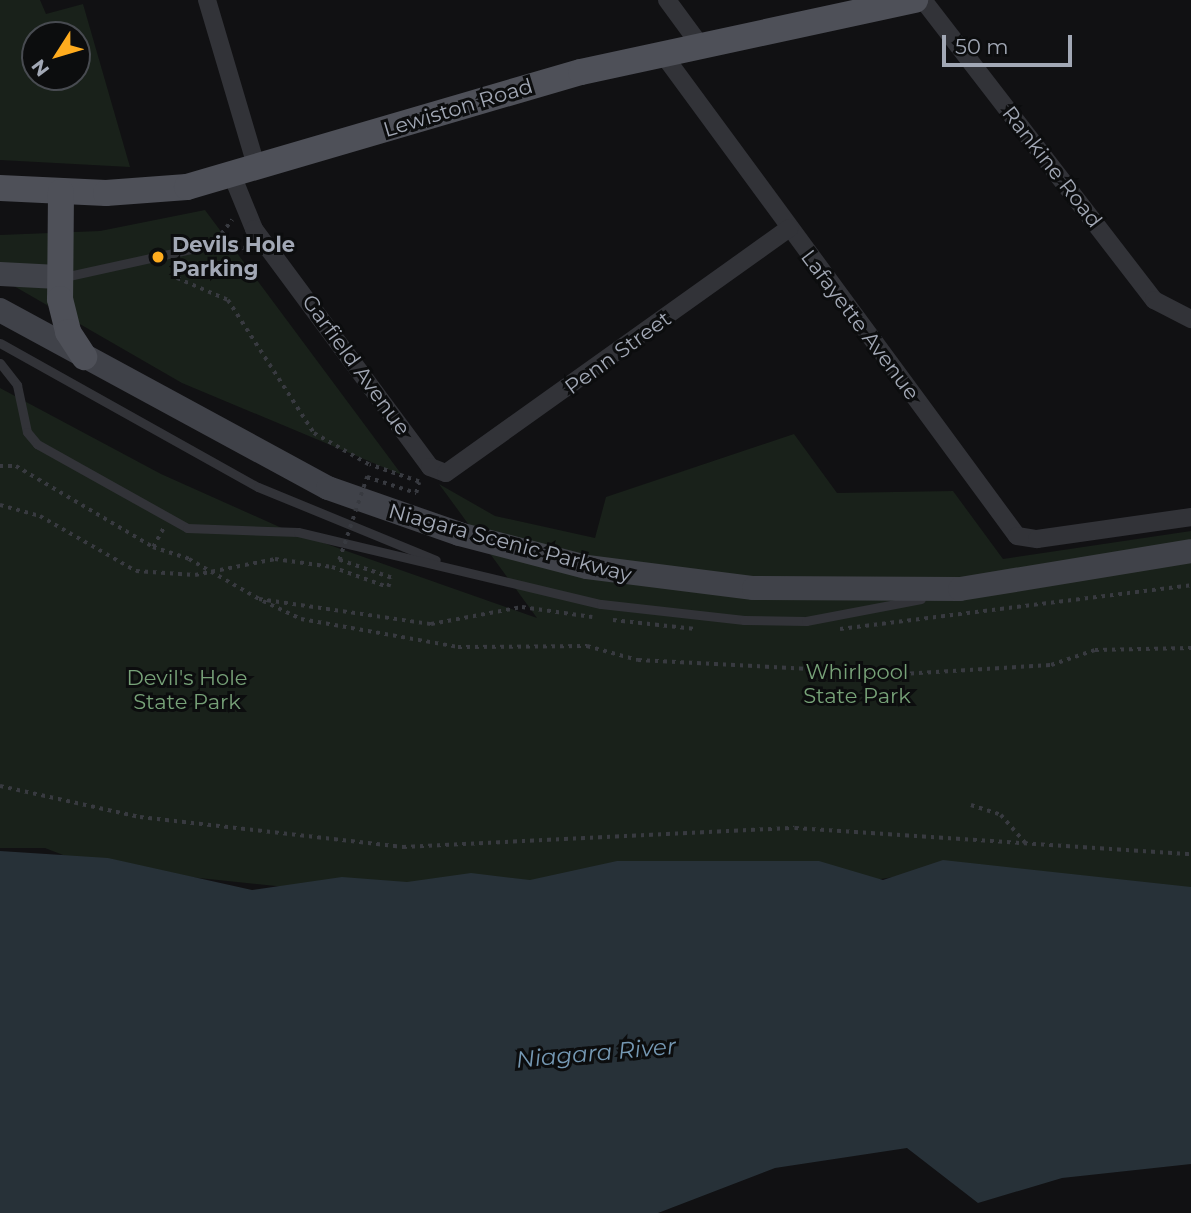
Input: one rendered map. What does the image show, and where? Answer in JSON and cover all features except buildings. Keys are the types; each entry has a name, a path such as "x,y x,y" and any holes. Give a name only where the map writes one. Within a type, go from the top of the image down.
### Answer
{"main road":[{"name":"Lewiston Road","path":"0,188 61,192 159,191 245,172 662,53 915,0"},
{"path":"61,192 58,277 68,332 84,357"},
{"path":"0,274 58,277"},
{"name":"Niagara Scenic Parkway","path":"0,310 284,467 459,534 666,582 960,589 1191,551"}],"street":[{"name":"Garfield Avenue","path":"207,0 245,172 242,207 430,467 446,474"},
{"path":"667,0 700,45"},
{"name":"Rankine Road","path":"923,0 1154,300 1191,319"},
{"name":"Lafayette Avenue","path":"662,53 1017,536 1090,532 1191,517"},
{"name":"Penn Street","path":"446,474 789,228"}],"lane":[{"path":"58,277 214,244"},
{"path":"0,343 258,487 365,535 486,578"},
{"path":"0,363 17,385 27,432 37,444 187,528 298,532 601,604 744,620 806,621 960,589"}],"path":[{"path":"242,207 214,244 272,252"},
{"path":"0,505 40,516 136,571 212,573 237,562 275,559 332,567 388,587 391,578 339,560 368,477 416,493 419,482 370,465 314,433 228,300 177,278"},
{"path":"153,547 169,520"},
{"path":"259,599 301,619 458,647 587,646 638,660 902,674 1051,665 1095,650 1191,648"},
{"path":"0,786 140,817 403,847 530,846 795,828 1028,846 1191,854"},
{"path":"971,805 1002,815 1028,846"}],"green space":[{"path":"0,0 40,0 46,14 83,4 88,21 21,21 21,91 91,91 91,32 130,167 0,160"},
{"path":"205,210 402,475 182,383 0,278 0,235 100,231"},
{"path":"0,388 161,474 284,529 537,618 439,484 495,516 595,538 606,497 794,434 837,493 953,491 1003,559 1191,531 1191,893 935,870 857,883 305,889 94,867 45,848 0,848"}],"water":[{"name":"Niagara River","path":"0,851 108,858 252,890 342,877 407,882 471,873 530,880 617,861 819,861 883,880 943,860 1191,887 1191,1164 1062,1178 978,1203 907,1148 775,1168 658,1213 0,1213"}],"place":[{"name":"Devils Hole Parking","path":"158,257"}],"park label":[{"name":"Whirlpool State Park","path":"857,684"},
{"name":"Devil's Hole State Park","path":"187,690"}]}
